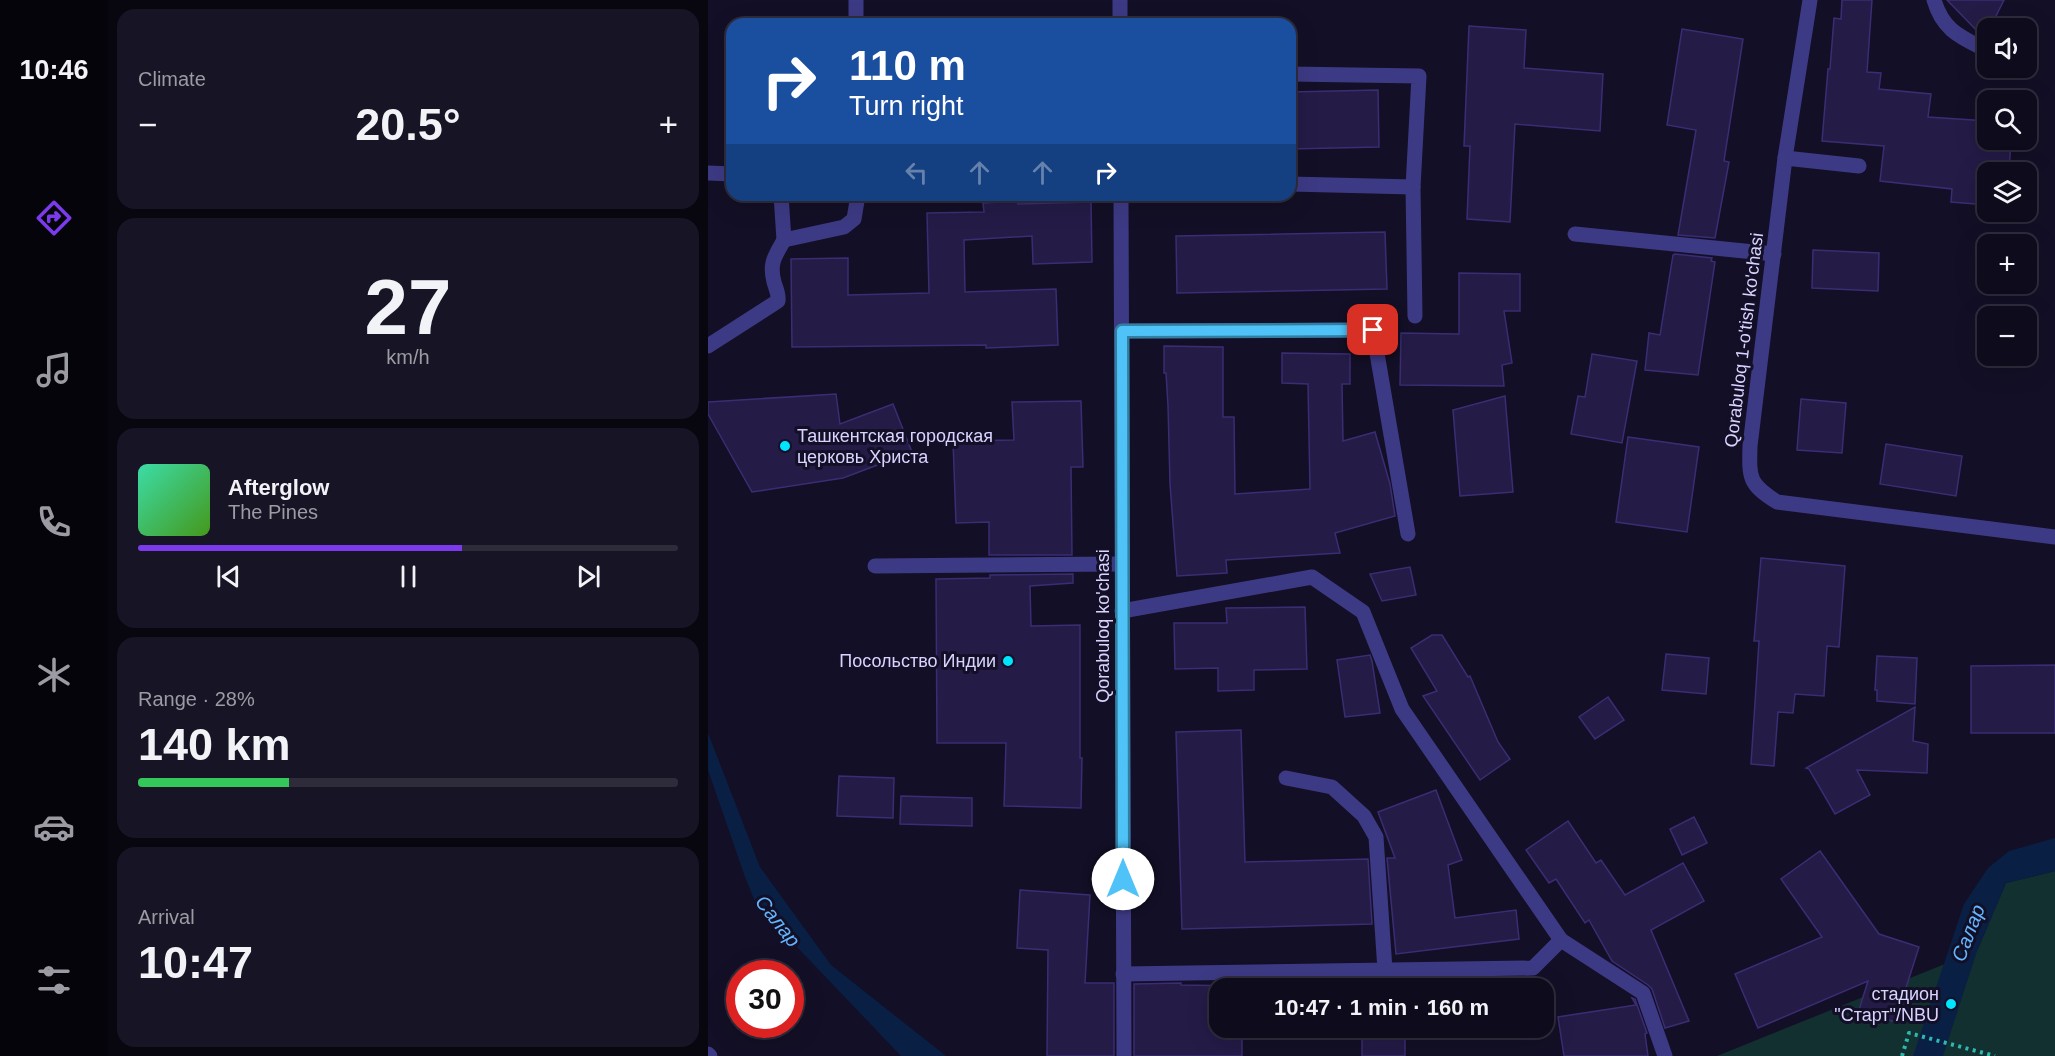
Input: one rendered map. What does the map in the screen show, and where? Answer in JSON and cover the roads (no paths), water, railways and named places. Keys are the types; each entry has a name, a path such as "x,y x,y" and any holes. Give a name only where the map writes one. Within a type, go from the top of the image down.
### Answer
{"street":[{"path":"856,0 856,18"},
{"path":"1120,0 1120,18"},
{"name":"Qorabuloq 1-o'tish ko'chasi","path":"1810,0 1785,158 1750,446 1752,483 1762,493 1777,502 2055,537"},
{"path":"1934,0 1936,10 1952,32 1977,45"},
{"path":"1296,74 1419,76 1413,187 1415,315"},
{"path":"1785,158 1859,166"},
{"path":"708,173 726,174"},
{"path":"1296,184 1413,187"},
{"path":"708,346 778,301 779,294 774,281 772,262 784,240 781,201"},
{"path":"784,240 844,227 854,219 857,201"},
{"name":"Qorabuloq ko'chasi","path":"1121,201 1124,1056"},
{"path":"1575,234 1774,254"},
{"path":"1122,331 1373,330 1408,534"},
{"path":"875,567 1122,564"},
{"path":"1122,611 1312,577 1363,612 1402,709 1561,940 1643,993 1665,1056"},
{"path":"1286,778 1332,787 1364,816 1376,837 1385,970"},
{"path":"1123,974 1533,968 1561,940"}],"water":[{"name":"Салар","path":"708,733 760,867 831,965 946,1056 901,1056 756,904 708,770"},
{"name":"Салар","path":"2055,838 2055,871 2006,883 1977,951 1943,1056 1913,1056 1964,904 1988,868 2009,851"}],"place":[{"name":"Ташкентская городская церковь Христа","path":"785,446"},
{"name":"Посольство Индии","path":"1008,661"},
{"name":"стадион \"Старт\"/NBU","path":"1951,1004"}]}
